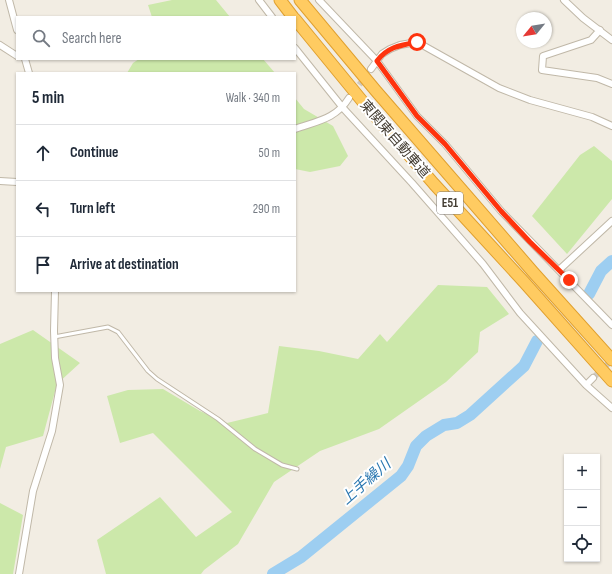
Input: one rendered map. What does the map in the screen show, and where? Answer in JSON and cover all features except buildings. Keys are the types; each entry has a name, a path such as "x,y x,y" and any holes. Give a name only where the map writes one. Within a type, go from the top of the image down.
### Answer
{"highway":[{"name":"東関東自動車道","path":"280,0 292,16"},
{"name":"東関東自動車道","path":"300,0 396,114 612,360"},
{"name":"東関東自動車道","path":"296,20 363,102 434,184 612,381"}],"street":[{"path":"9,0 16,26"},
{"path":"259,0 271,16"},
{"path":"319,0 377,61 417,116 445,144 501,211 612,325"},
{"path":"564,0 583,18 612,40"},
{"path":"600,30 591,40 543,56 542,70 597,78 612,84"},
{"path":"371,70 382,54 390,49 400,45 417,42 499,88 530,100 592,117 612,126"},
{"path":"0,46 16,55"},
{"path":"296,49 343,108 412,183 483,264 520,313 586,385 612,408"},
{"path":"24,60 29,72"},
{"path":"296,129 334,115 343,108 349,98"},
{"path":"0,181 16,182"},
{"path":"559,270 612,221"},
{"path":"19,574 33,491 52,431 60,385 55,358 55,292"},
{"path":"586,385 593,378"}],"lane":[{"path":"54,337 108,327 118,332 148,371 157,379 218,419 255,449 282,465 297,469"}],"green space":[{"path":"172,0 216,0 229,16 152,16 148,5"},
{"path":"138,60 264,60 274,72 128,72 133,63"},
{"path":"296,99 304,109 333,126 348,156 340,166 310,172 296,169"},
{"path":"594,146 612,161 612,199 567,254 532,216 580,155"},
{"path":"438,285 487,287 509,314 480,332 478,352 446,382 379,429 320,451 274,482 238,544 204,570 201,574 106,574 97,540 160,497 196,537 232,512 153,433 120,443 107,396 128,390 163,389 200,411 227,423 268,413 279,346 319,351 358,359 380,334 387,342"},
{"path":"33,330 80,363 57,384 43,436 6,447 0,469 0,344"},
{"path":"0,503 23,515 13,574 0,574"}],"waterway":[{"name":"上手繰川","path":"589,294 601,271 612,261"},
{"name":"上手繰川","path":"273,574 301,557 401,476 408,466 416,446 426,436 444,425 457,423 470,415 524,366 537,341"}],"tunnel":[{"path":"354,92 371,69"},
{"path":"593,378 612,360"}],"route":[{"path":"417,42 400,45 390,49 382,54 377,61 417,116 445,144 501,211 569,280"}]}
